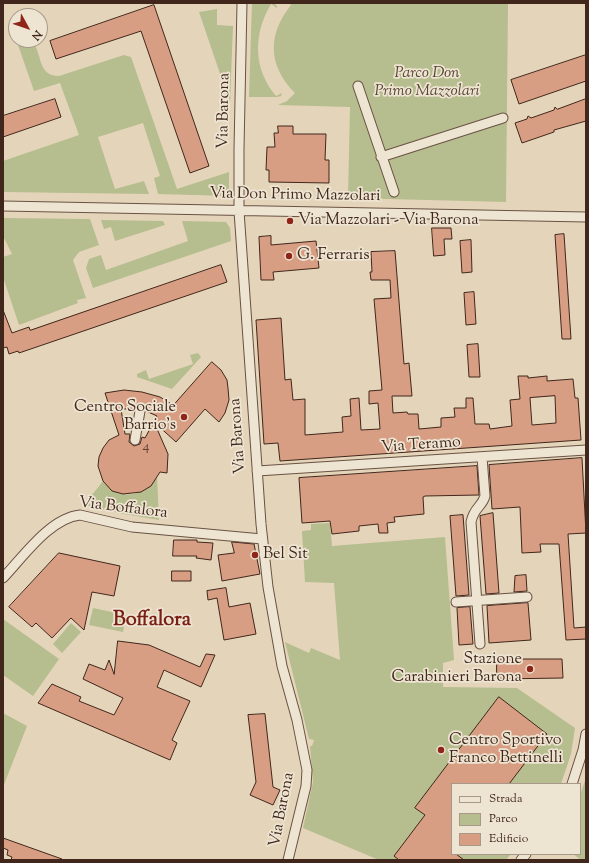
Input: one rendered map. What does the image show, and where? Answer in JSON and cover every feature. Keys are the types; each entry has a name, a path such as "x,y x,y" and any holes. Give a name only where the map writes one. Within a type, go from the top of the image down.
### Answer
{"street":[{"name":"Via Barona","path":"242,3 239,211 262,539 268,587 282,666 297,720 307,770 306,786 288,860"},
{"path":"358,86 394,192"},
{"path":"381,157 504,118"},
{"name":"Via Don Primo Mazzolari","path":"3,206 586,217"},
{"path":"135,440 140,411"},
{"name":"Via Teramo","path":"257,471 586,450"},
{"path":"480,644 471,522 473,512 484,501 486,496 482,457"},
{"name":"Via Boffalora","path":"3,578 52,527 71,516 80,516 152,529 262,539"},
{"path":"456,602 527,597"},
{"path":"572,783 583,750 586,734"}],"green space":[{"path":"252,3 274,3 277,6 277,8 271,4 265,15 261,27 258,51 263,74 268,86 276,96 282,93 281,96 249,97"},
{"name":"Parco Don Primo Mazzolari","path":"288,3 508,3 506,202 348,198 350,107 278,105 287,101 295,93 286,83 280,72 274,50 278,28 283,16 291,5"},
{"path":"217,9 217,25 233,26 230,103 199,12"},
{"path":"19,48 36,48 41,63 47,72 52,75 59,76 124,55 131,57 177,189 229,172 229,196 158,194 154,178 160,176 143,123 98,137 115,189 144,181 149,194 3,192 3,161 79,135 60,83 34,91"},
{"path":"3,218 90,219 99,245 79,252 73,260 86,298 77,300 78,303 19,325 3,277 3,257 12,254 3,236"},
{"path":"101,220 163,221 165,225 115,241 111,227 104,229"},
{"path":"182,221 226,222 230,228 231,241 93,288 86,268 89,259 101,255 106,270 188,241"},
{"path":"198,353 201,357 172,389 137,377 137,374 146,370 149,379 193,364 190,355"},
{"path":"157,476 159,520 84,505 103,481 109,488 116,492 131,494 146,489"},
{"name":"Centro Sportivo Franco Bettinelli","path":"330,523 332,546 445,537 454,660 443,663 443,687 517,688 575,728 571,754 561,783 451,783 451,855 510,855 506,860 379,860 303,828 313,782 310,746 312,746 314,740 309,739 285,642 309,653 311,648 340,660 334,583 305,582 302,531 311,530 311,524"},
{"path":"93,608 126,615 123,632 89,625"},
{"path":"3,619 59,659 33,696 3,675"},
{"path":"71,623 81,632 62,653 53,644"},
{"path":"3,713 27,726 3,787"},
{"path":"586,778 586,860 581,860 574,855 581,855 581,792"}],"building":[{"path":"154,5 209,166 190,173 141,31 56,59 50,41"},
{"path":"586,55 586,81 519,104 511,80"},
{"path":"55,99 61,117 3,137 3,116"},
{"path":"586,99 586,121 554,130 554,132 522,143 515,123 527,119 528,116 531,118 554,110 555,107 557,109"},
{"path":"278,126 293,126 293,134 326,134 325,160 329,160 329,183 269,182 269,170 266,170 267,147 275,147 274,133 278,133"},
{"path":"432,228 451,228 452,239 444,239 445,255 434,256"},
{"path":"564,234 571,339 562,339 555,235"},
{"name":"G. Ferraris","path":"271,236 271,245 316,241 319,268 273,272 274,280 261,280 259,237"},
{"path":"471,240 472,272 462,273 460,241"},
{"path":"395,251 404,364 409,363 412,396 392,396 393,413 407,412 408,414 418,414 419,429 441,427 441,418 455,417 454,408 466,408 466,398 473,398 475,424 489,424 490,429 512,426 510,400 520,399 518,376 528,376 528,378 547,376 547,381 573,379 575,398 578,398 581,440 280,461 278,443 264,444 256,320 281,318 285,380 291,379 293,400 305,399 305,435 343,432 342,417 351,416 350,399 359,398 361,430 380,429 378,403 369,404 369,391 382,390 374,299 391,298 390,280 371,280 371,252","holes":["555,396 556,423 532,425 530,398"]},
{"path":"221,265 227,282 19,353 18,351 9,354 7,347 3,348 3,310 12,333 29,327 30,330"},
{"path":"474,292 476,324 466,325 464,293"},
{"path":"478,344 480,377 469,377 467,345"},
{"path":"212,362 221,370 227,380 229,400 225,413 219,422 205,409 176,442 154,422 168,454 167,473 160,472 151,486 141,492 123,494 112,491 103,481 98,466 99,457 103,448 109,440 119,435 105,393 124,390 142,392 160,397 173,405","holes":["141,405 146,411 157,416 145,438 142,437 140,444 134,446 129,442 130,434 125,434 121,409 135,409"]},
{"path":"582,458 586,533 568,534 574,628 586,627 586,639 566,640 559,544 540,544 541,552 522,553 520,507 492,509 489,465"},
{"path":"477,466 479,495 425,496 423,497 424,514 394,517 395,522 387,523 388,533 379,533 378,524 359,526 359,531 332,534 330,521 302,523 299,478"},
{"path":"493,513 499,593 486,594 480,516"},
{"path":"463,515 469,595 456,596 450,516"},
{"path":"174,540 197,540 197,542 213,543 211,560 196,558 197,556 173,556"},
{"path":"232,542 254,544 260,574 222,581 218,555 234,553"},
{"path":"59,553 120,566 114,596 92,592 84,630 71,618 52,638 36,623 32,627 9,607"},
{"path":"172,571 191,571 191,581 172,581"},
{"path":"526,575 527,591 514,592 515,576"},
{"path":"226,588 229,607 250,603 256,634 224,640 217,598 208,600 207,591"},
{"path":"528,603 531,640 489,643 487,606"},
{"path":"470,607 473,644 459,645 457,608"},
{"path":"118,641 149,645 200,667 206,654 215,655 201,687 164,670 157,687 190,701 172,740 177,743 170,760 38,703 52,684 81,697 79,701 114,715 123,698 83,679 89,664 105,670 109,660 114,674"},
{"name":"Stazione Carabinieri Barona","path":"497,659 562,659 563,678 497,679"},
{"path":"499,697 547,734 510,783 451,783 451,855 457,855 464,860 399,860 394,856 425,815 415,808"},
{"path":"265,714 273,787 280,790 273,805 250,795 256,782 248,715"},
{"path":"3,838 62,860 11,860 12,857 7,855 8,850 3,848"}],"place":[{"name":"Via Mazzolari - Via Barona","path":"290,221"},
{"name":"G. Ferraris","path":"289,256"},
{"name":"Centro Sociale Barrio's","path":"184,417"},
{"name":"Bel Sit","path":"255,555"},
{"name":"Stazione Carabinieri Barona","path":"530,669"},
{"name":"Centro Sportivo Franco Bettinelli","path":"441,750"}],"district":[{"name":"Boffalora","path":"152,622"}]}
